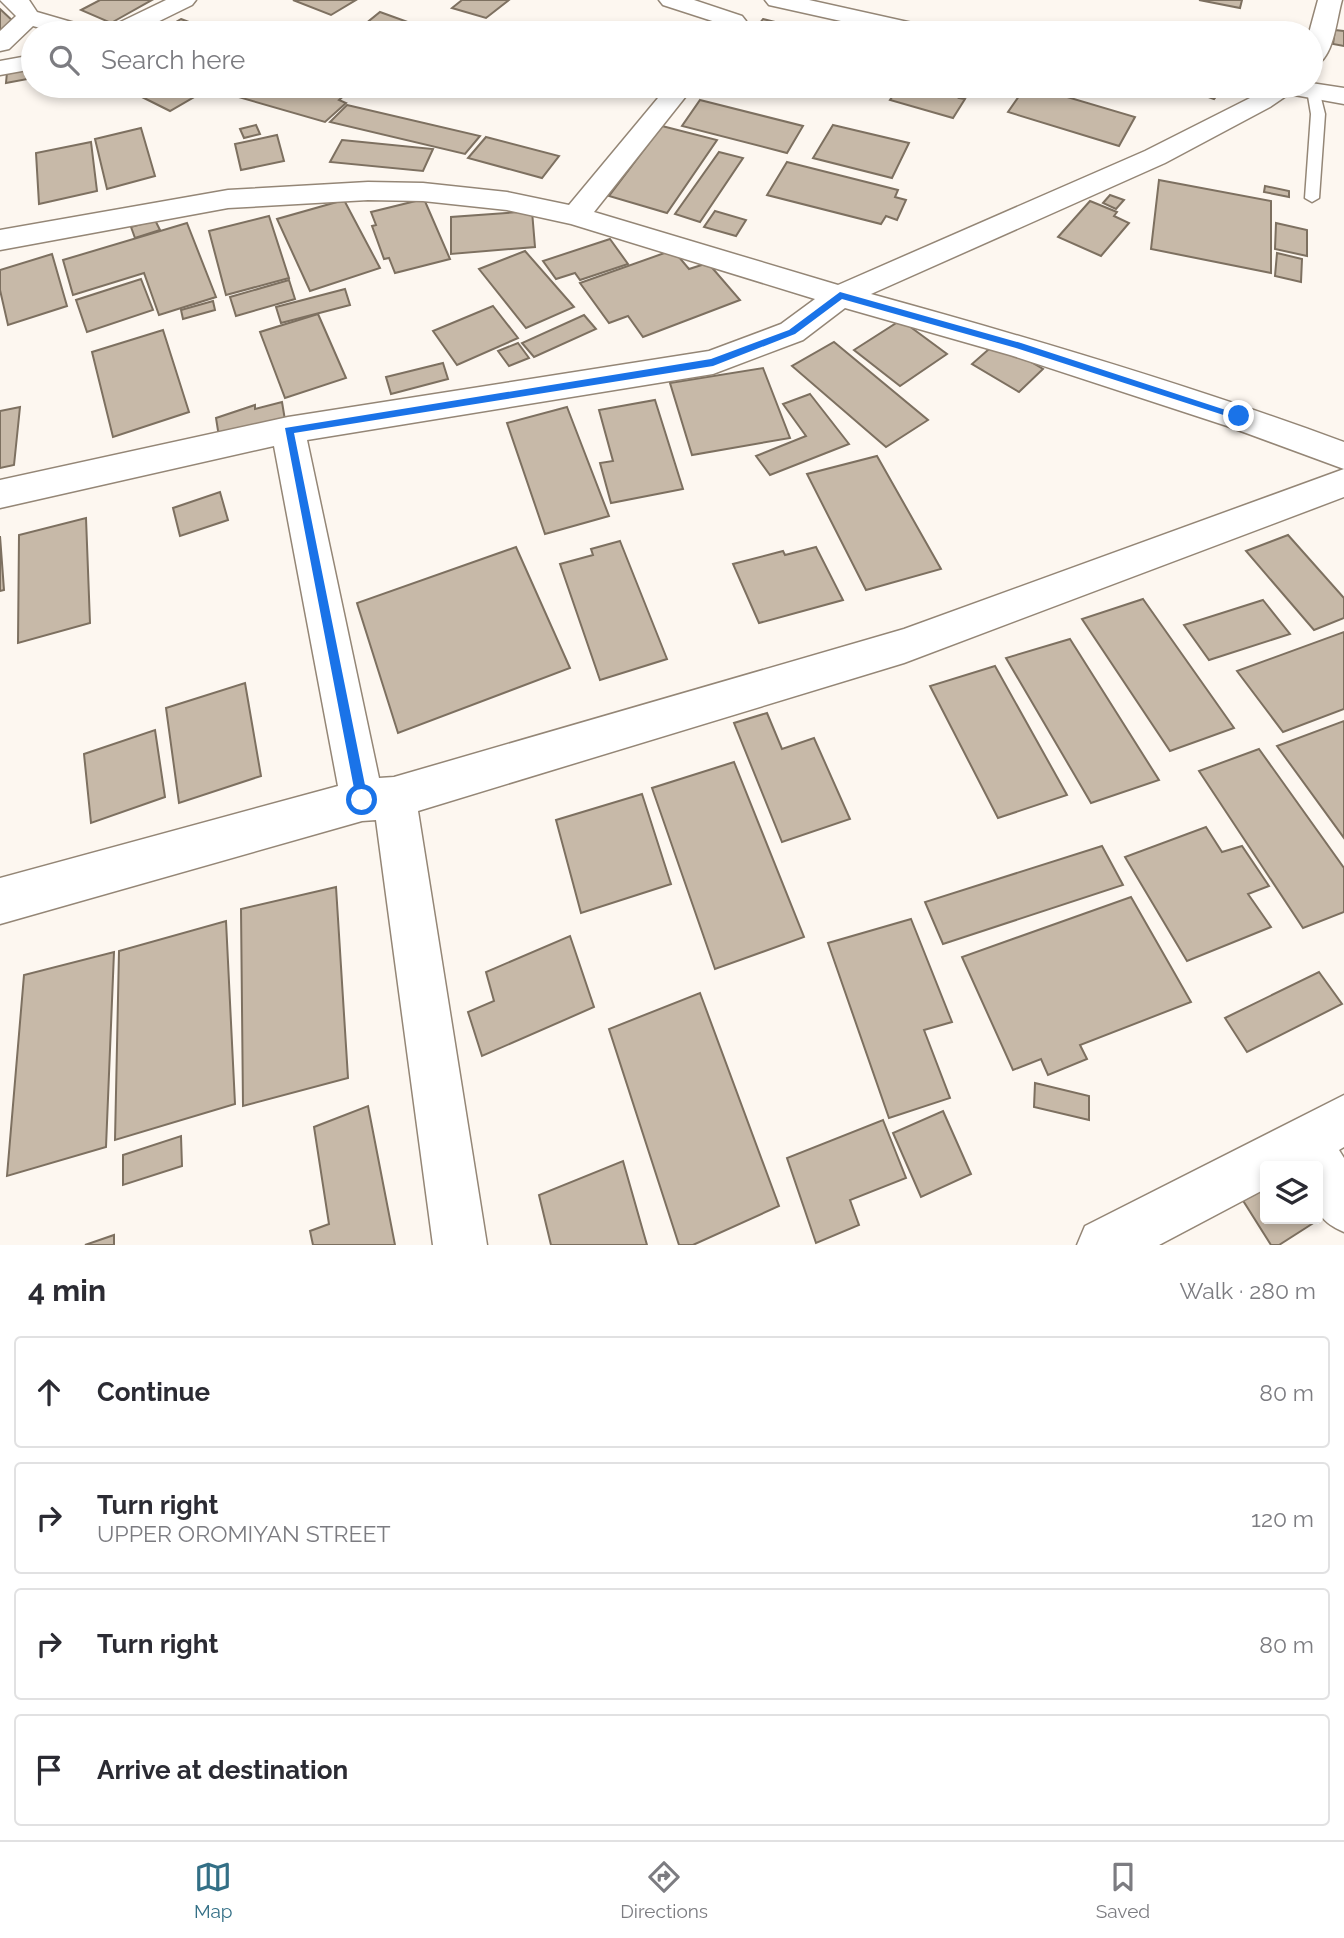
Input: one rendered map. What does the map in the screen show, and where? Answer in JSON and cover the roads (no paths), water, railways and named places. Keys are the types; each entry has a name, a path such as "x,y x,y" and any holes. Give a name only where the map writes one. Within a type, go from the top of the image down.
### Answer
{"street":[{"path":"11,0 21,5 29,17 42,21"},
{"path":"141,21 184,0"},
{"path":"671,0 716,21"},
{"path":"734,21 752,0"},
{"path":"777,0 872,21"},
{"path":"1323,25 1330,0"},
{"path":"25,21 29,17"},
{"path":"0,44 21,24"},
{"path":"0,68 21,64"},
{"path":"1323,92 1344,96"},
{"path":"576,216 671,98"},
{"path":"0,494 288,430 713,362 792,332 840,296 1155,157 1267,98"},
{"path":"0,240 228,199 368,191 423,191 507,201 576,216 1044,354 1239,416 1344,456"},
{"path":"288,430 378,799 460,1245"},
{"path":"0,901 378,799 904,646 1344,483"},
{"path":"1104,1245 1324,1131 1344,1206"}],"lane":[{"path":"1312,198 1318,114 1315,98"}]}
